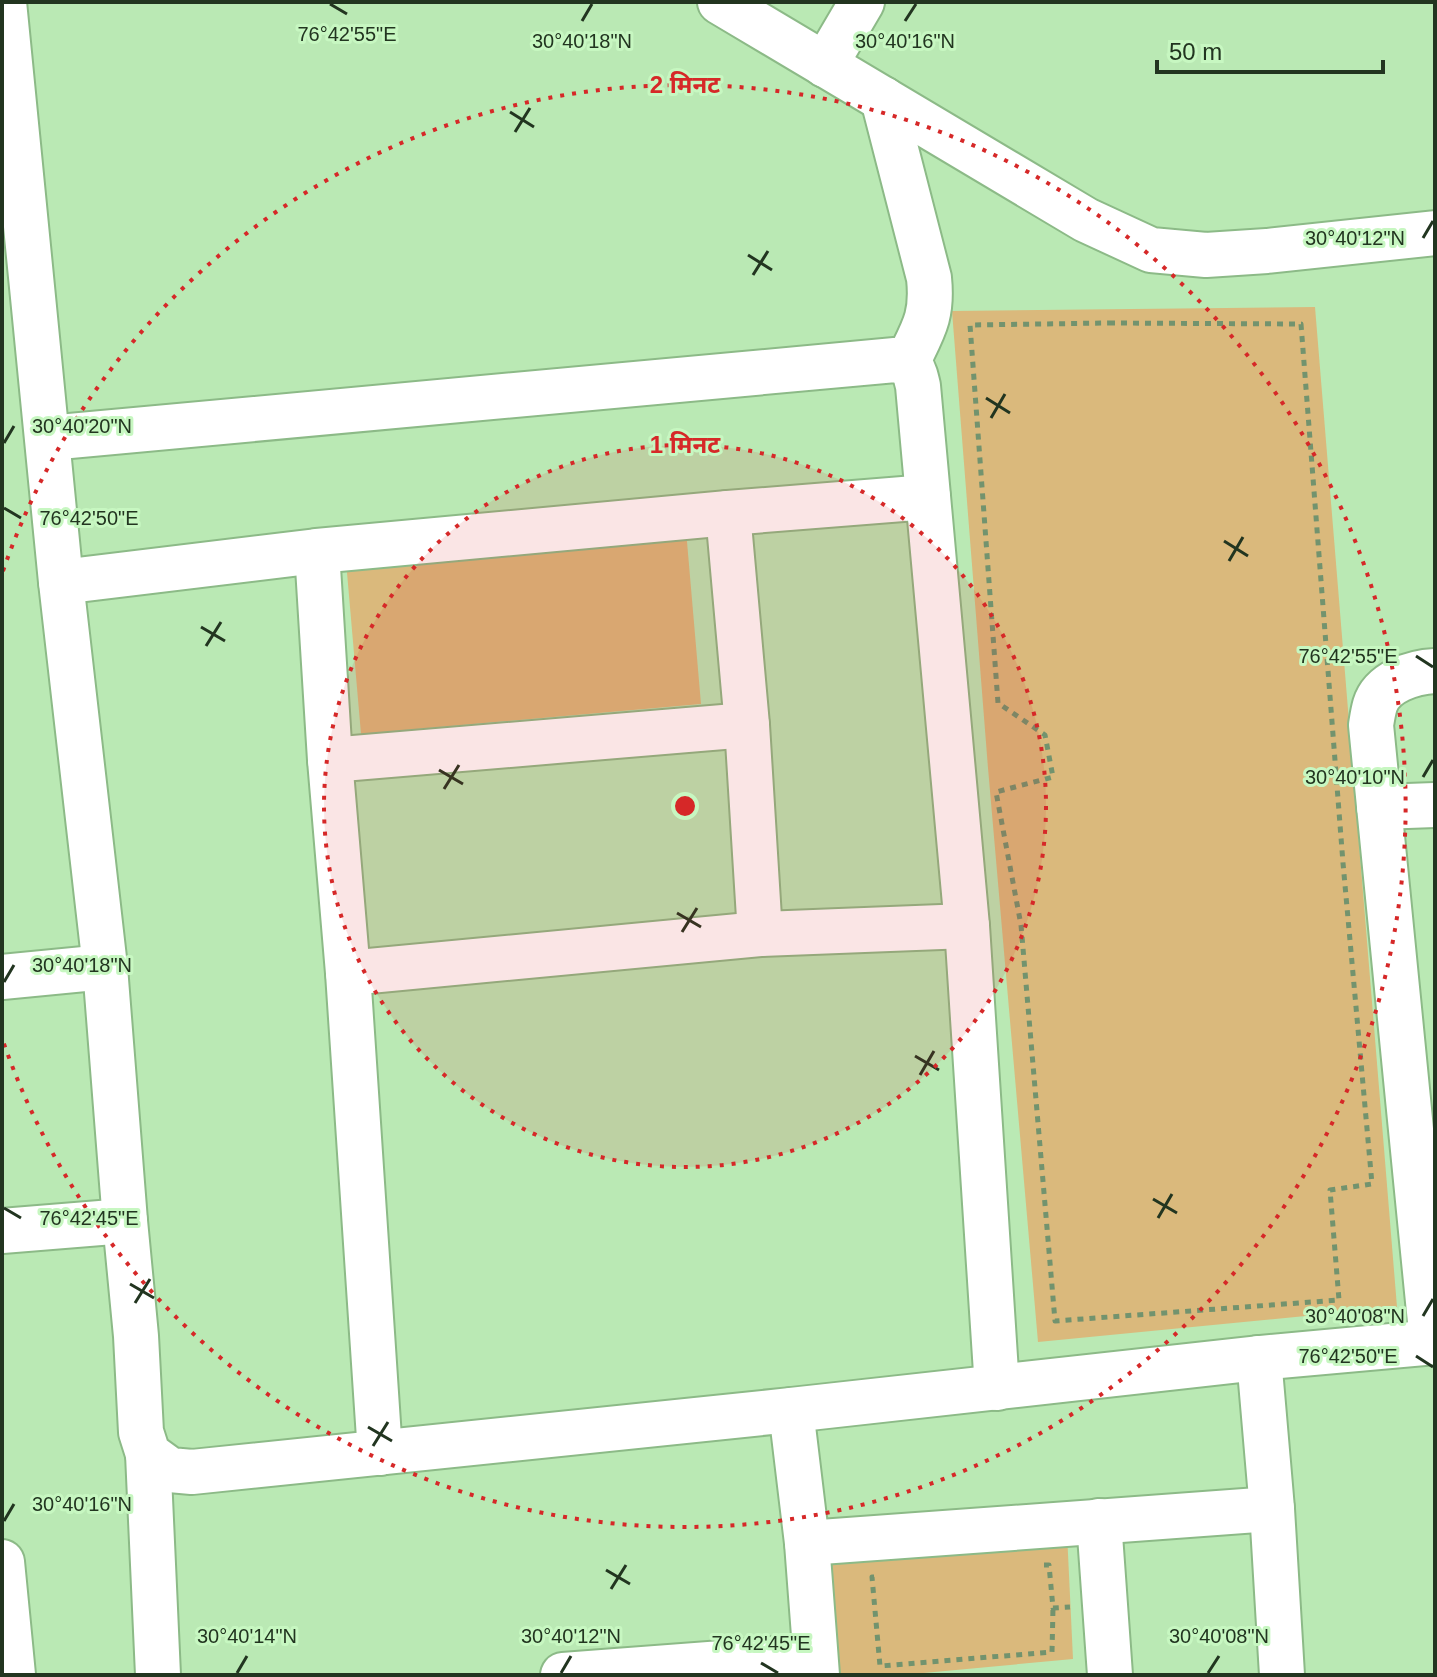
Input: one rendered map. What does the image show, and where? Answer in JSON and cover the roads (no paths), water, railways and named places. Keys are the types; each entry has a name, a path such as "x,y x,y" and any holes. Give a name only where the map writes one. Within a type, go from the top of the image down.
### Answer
{"street":[{"path":"4,2 9,135 48,438 61,582 105,967 136,1336 141,1432 148,1454 158,1675"},
{"path":"720,2 1086,220 1151,250 1206,255 1435,233"},
{"path":"825,65 862,2"},
{"path":"883,99 929,278 931,301 926,325 907,363"},
{"path":"48,438 895,360 907,363 914,371 918,386 967,926 997,1388"},
{"path":"61,582 317,551 928,497"},
{"path":"728,513 747,725 760,934"},
{"path":"317,551 380,1453"},
{"path":"148,1454 170,1470 192,1472 1433,1342 1371,725 1375,702 1392,683 1421,671 1435,671"},
{"path":"330,760 747,725"},
{"path":"1379,807 1435,805"},
{"path":"348,973 760,934 967,926"},
{"path":"2,977 105,967"},
{"path":"2,1231 125,1221"},
{"path":"1259,1358 1282,1675"},
{"path":"563,1675 816,1665 807,1543 791,1410"},
{"path":"807,1543 1272,1509"},
{"path":"1099,1521 1110,1675"},
{"path":"2,1562 13,1675"}]}
